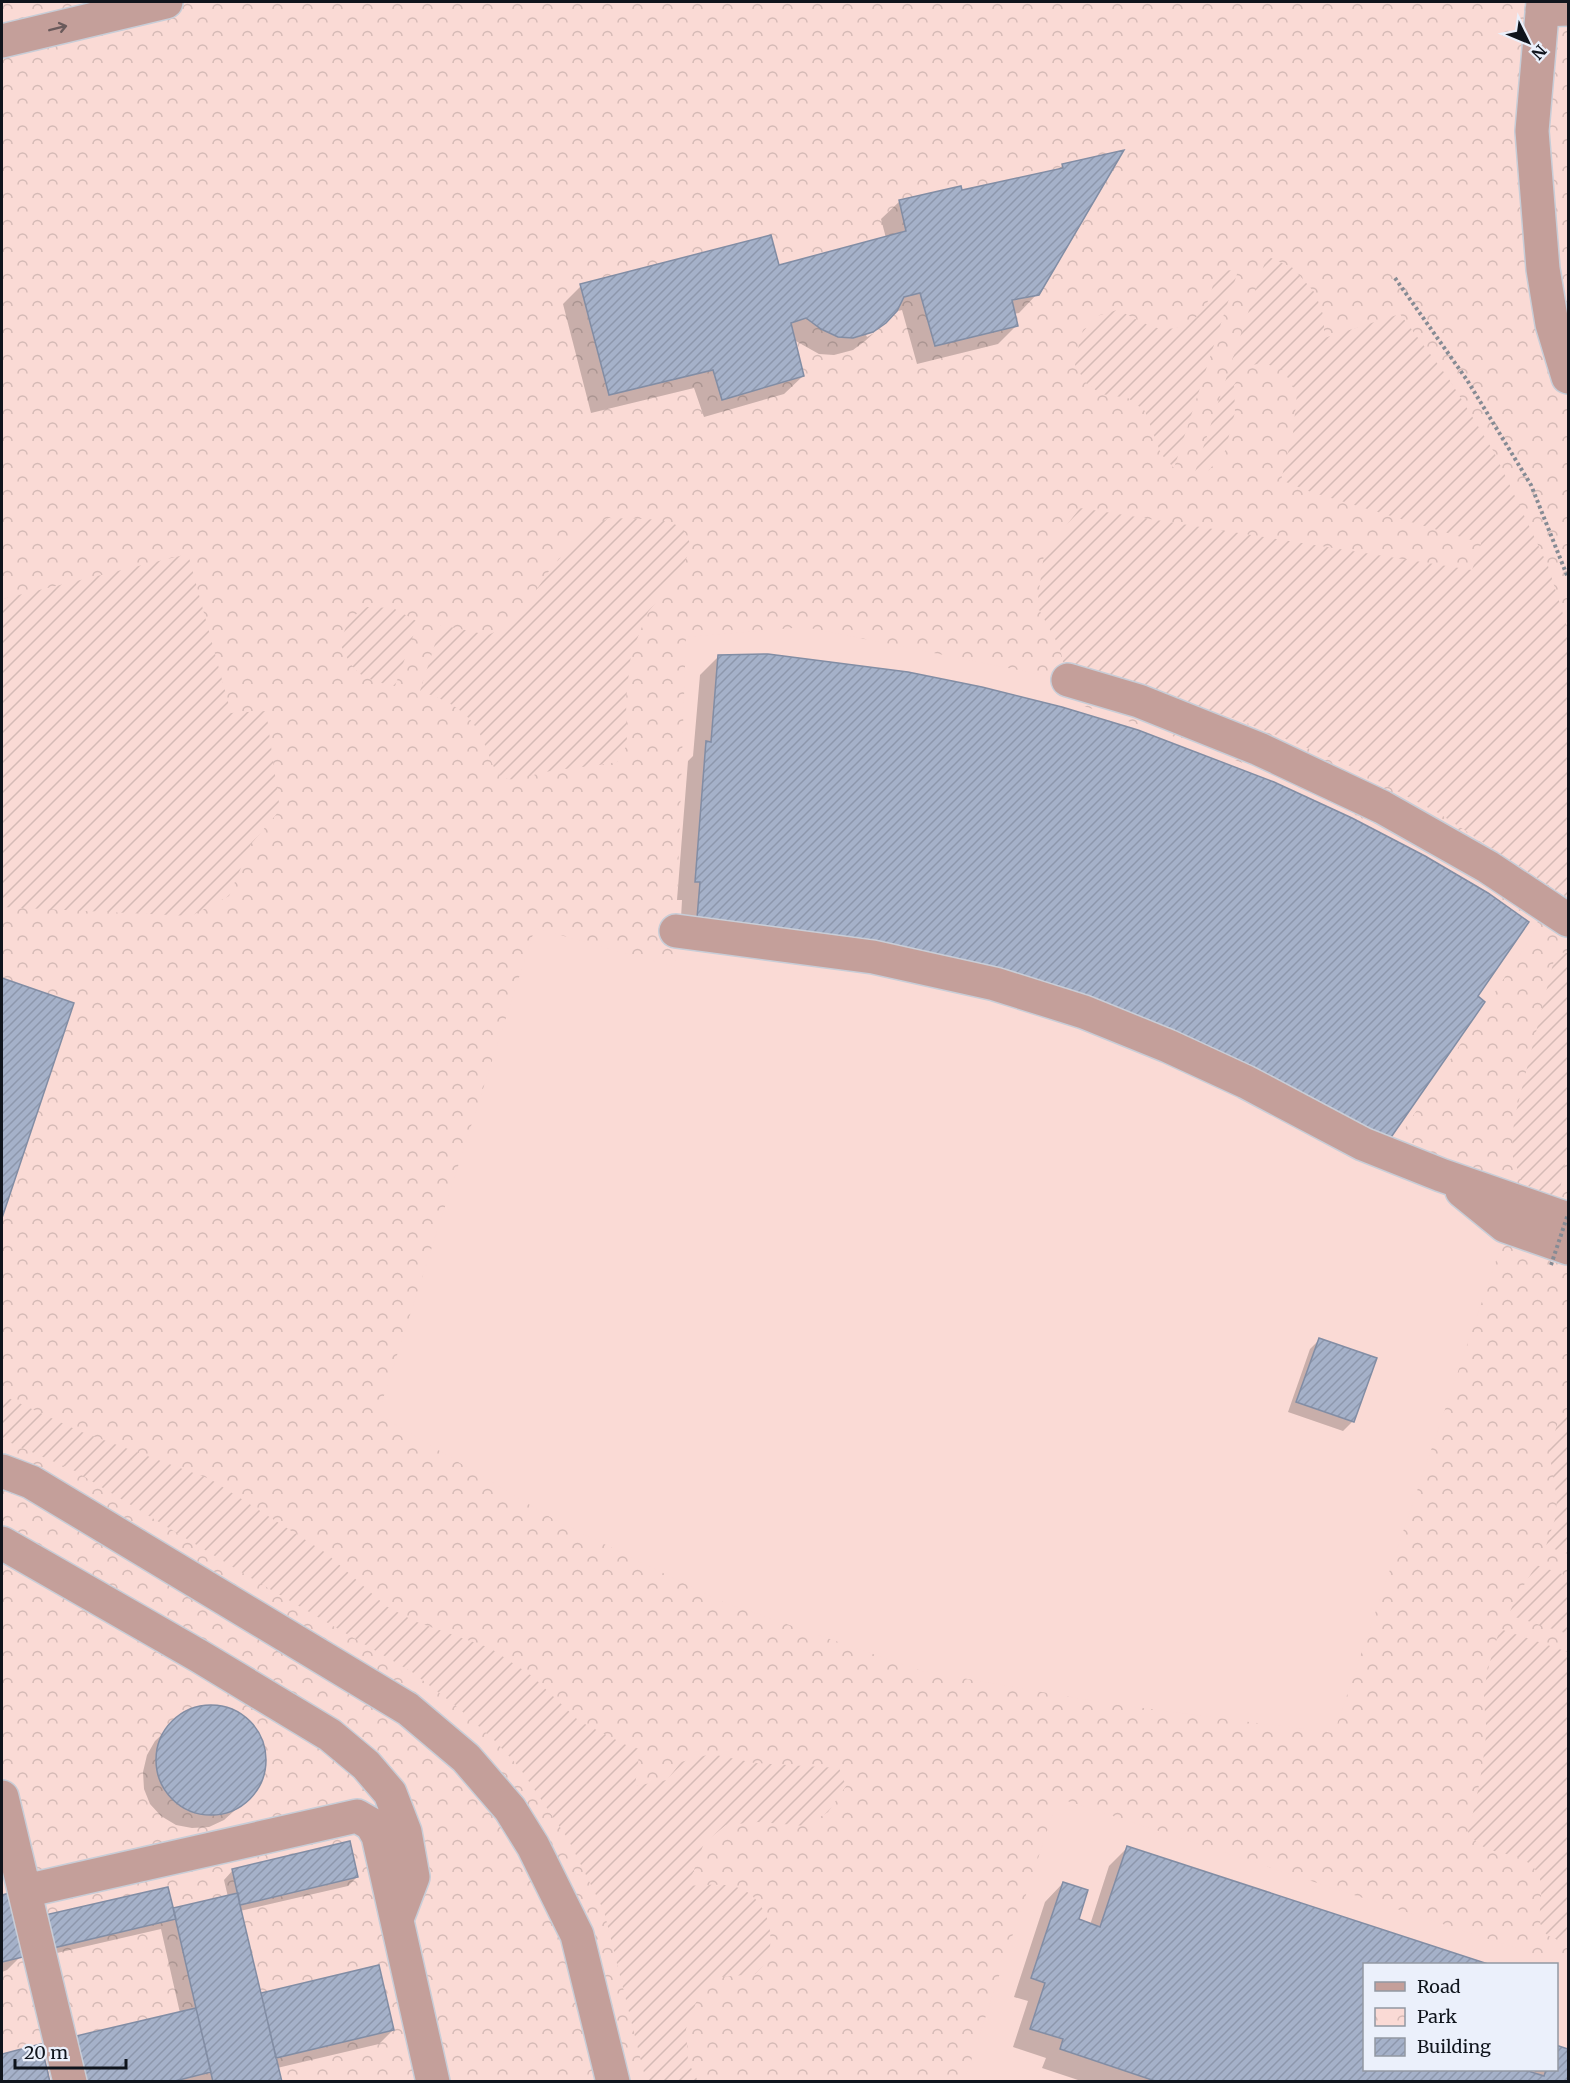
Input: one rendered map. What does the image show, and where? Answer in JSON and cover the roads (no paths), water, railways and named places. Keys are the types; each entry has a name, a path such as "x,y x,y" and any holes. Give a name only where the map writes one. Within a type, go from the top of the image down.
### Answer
{"street":[{"path":"2,41 166,2"},
{"path":"1551,7 1532,131 1543,269 1552,324 1569,377"},
{"path":"1068,680 1139,701 1259,749 1382,807 1488,867 1569,920"},
{"path":"676,931 873,957 1006,987 1084,1012 1168,1046 1246,1082 1363,1144 1442,1175 1569,1219"},
{"path":"1442,1175 1505,1226 1560,1257"},
{"path":"2,1471 31,1482 408,1709 466,1758 510,1809 533,1846 577,1935 613,2082"},
{"path":"2,1543 320,1728 366,1765 390,1793 405,1832 413,1877 397,1918"},
{"path":"2,1797 70,2082"},
{"path":"25,1891 357,1816 371,1824 378,1836 433,2082"}]}
